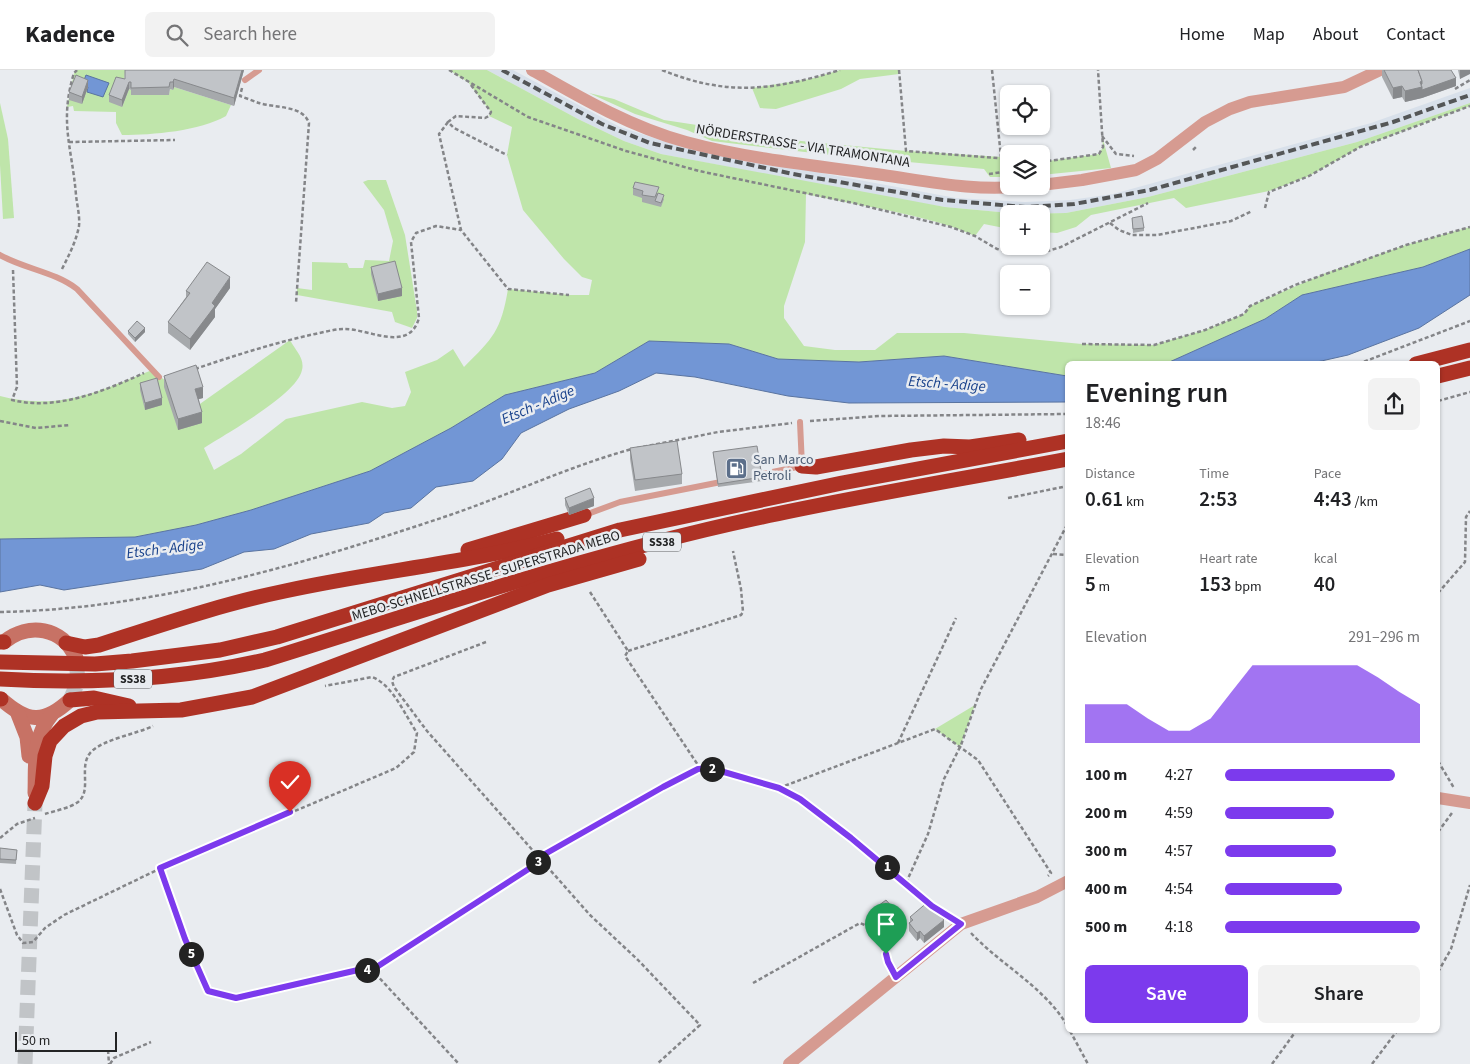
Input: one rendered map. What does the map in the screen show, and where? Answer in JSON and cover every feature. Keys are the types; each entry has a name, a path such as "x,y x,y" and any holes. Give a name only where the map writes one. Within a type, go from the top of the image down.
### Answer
{"highway":[{"path":"1428,361 1470,350"},
{"path":"1440,376 1470,368"},
{"path":"802,466 816,467 911,450 944,446 970,447 1051,435 1065,439"},
{"name":"MEBO-SCHNELLSTRASSE - SUPERSTRADA MEBO","path":"0,662 95,664 220,650 277,637 620,530 842,483 1065,441"},
{"name":"MEBO-SCHNELLSTRASSE - SUPERSTRADA MEBO","path":"0,679 43,682 151,679 222,670 264,660 544,574 667,540 752,519 1065,460"},
{"path":"304,588 318,578 467,550 584,516"},
{"path":"66,643 85,647 196,613 304,588 508,552 597,529 620,530"},
{"path":"35,803 42,786 45,756 50,741 64,726 81,716 97,712 181,710 260,695 548,584 643,557 667,540"},
{"path":"70,700 94,698 158,711"}],"main road":[{"path":"2,642 20,632 35,629 54,634 66,643 76,658"},
{"path":"0,699 18,714 37,718 52,714"},
{"path":"35,803 37,740 42,728 52,714 70,700"},
{"path":"18,714 27,737 28,788 35,803"}],"street":[{"name":"NÖRDERSTRASSE - VIA TRAMONTANA","path":"532,70 634,124 685,142 764,157 967,188 1000,187"},
{"path":"1050,183 1082,180 1136,170 1157,159 1205,122 1230,109 1250,102 1344,87 1380,70"},
{"path":"1440,798 1464,802"},
{"path":"788,1064 961,924 1048,891 1065,882"}],"lane":[{"path":"245,80 259,70"},
{"path":"0,255 12,262 58,278 78,289 159,377"},
{"path":"747,477 802,466 800,422"},
{"path":"584,516 620,502 738,479"}],"path":[{"path":"58,278 74,246 79,225 75,180 66,126 67,97 74,73 77,70"},
{"path":"449,70 528,117 626,151 699,171 853,202 950,227 975,236 997,249 1010,252 1044,252 1061,247 1110,224 1148,203"},
{"path":"662,70 714,87 745,88 784,84 840,70"},
{"path":"898,70 906,151 1000,157"},
{"path":"992,70 1000,147"},
{"path":"1050,161 1099,154 1103,147 1098,70"},
{"path":"245,80 240,96 260,104 300,113 307,118 309,123 296,303"},
{"path":"1455,89 1470,80"},
{"path":"468,82 491,112 490,116 485,118 456,116 448,122 439,134 461,230 508,289 569,295"},
{"path":"1265,208 1270,192 1309,176 1337,158 1360,147 1470,106"},
{"path":"448,122 454,128 507,156"},
{"path":"69,142 175,140"},
{"path":"1110,224 1132,235 1157,236 1232,221 1252,211"},
{"path":"193,370 273,345 343,328 393,338 403,336 415,328 419,318 411,242 416,233 436,226 449,226 461,230"},
{"path":"1082,344 1154,345 1205,330 1244,314 1250,306 1295,285 1406,245 1470,227"},
{"path":"12,262 17,387 12,400 65,401 117,385 152,370"},
{"path":"1366,361 1470,321"},
{"path":"1440,400 1470,392"},
{"path":"0,612 98,605 201,588 287,566 451,514 630,449 666,440 800,422 880,416 1065,414"},
{"path":"0,421 36,428 70,425"},
{"path":"1008,498 1065,487"},
{"path":"1440,591 1465,562 1466,517 1470,511"},
{"path":"906,883 928,834 951,763 960,747 980,689 1065,529"},
{"path":"700,768 625,656 628,651 741,615 743,612 741,589 733,550"},
{"path":"1053,554 1065,555"},
{"path":"590,592 628,651"},
{"path":"898,743 956,618"},
{"path":"486,642 394,677 392,681 394,687 427,730 538,858 590,915 638,960 700,1025 657,1064"},
{"path":"0,890 17,935 23,943 33,942 45,928 64,915 160,868 396,768 414,752 417,733 391,692 378,680 372,677 317,687"},
{"path":"0,838 17,824 78,802 84,792 85,762 91,751 157,724 158,711"},
{"path":"779,788 935,729 978,760 1051,873 1045,880 1048,891"},
{"path":"1440,764 1464,802 1440,830"},
{"path":"538,858 700,768 710,768 779,788 800,799 827,818 932,906 961,924 1046,999 1065,1022"},
{"path":"160,868 185,939 208,991 236,998 358,970 372,970 541,861"},
{"path":"1440,968 1451,949 1470,886"},
{"path":"753,983 860,923 867,926 886,954 896,977"},
{"path":"372,970 459,1064"},
{"path":"1071,1033 1088,1064"},
{"path":"1272,1064 1295,1033"},
{"path":"1372,1064 1395,1033"},
{"path":"110,1064 114,1058 151,1042"},
{"path":"108,1050 110,1064"}],"shaded area":[{"path":"487,70 513,70 620,127 682,147 956,198 1025,202 1070,200 1113,194 1371,123 1470,88 1470,103 1357,142 1148,197 1066,213 1050,213 1050,205 1000,205 1000,212 945,207 661,154 624,141 578,119"}],"green space":[{"path":"77,70 125,70 122,107 129,89 131,90 131,95 169,95 170,89 173,90 174,87 231,105 226,116 190,129 162,133 122,135 116,123 116,112 74,111 73,106 67,107 74,73"},
{"path":"449,70 487,70 578,119 624,141 661,154 945,207 1000,212 1000,227 984,224 975,236 956,228 914,216 806,194 805,242 784,306 784,318 804,346 835,350 875,350 897,333 964,333 1082,344 1154,345 1205,330 1244,314 1250,306 1326,273 1406,245 1470,227 1470,249 1423,267 1302,295 1265,319 1172,361 1065,361 1065,376 944,356 859,362 778,359 729,344 649,341 595,373 505,395 451,428 370,471 251,510 196,525 135,537 0,539 0,396 41,401 78,397 152,370 197,406 290,340 299,354 303,366 297,380 288,391 259,413 204,448 214,470 241,454 286,419 362,402 392,408 405,406 411,392 405,372 437,360 453,349 464,367 489,341 494,333 502,315 508,289 589,295 592,280 582,277 564,259 523,210 507,155 512,127 489,116 491,112 468,82"},
{"path":"840,70 899,70 899,74 860,79 841,89 776,109 760,108 752,88 810,79"},
{"path":"589,93 614,99 664,120 730,130 750,136 906,151 1000,157 1000,177 990,177 984,169 822,154 712,141 687,130 635,114"},
{"path":"0,103 8,139 14,218 3,219 0,165"},
{"path":"1470,103 1470,106 1360,147 1309,176 1269,191 1186,208 1174,198 1091,215 1076,227 1057,233 1050,233 1050,213 1066,213 1148,197 1357,142"},
{"path":"1102,136 1111,168 1050,174 1050,161 1099,154 1103,147"},
{"path":"368,180 386,180 405,235 417,311 417,318 412,328 395,322 392,312 297,295 297,288 312,290 312,262 347,263 349,268 363,268 365,260 389,261 393,241 384,210 363,182"},
{"path":"975,705 960,747 935,729"}],"water":[{"path":"86,75 109,83 103,97 87,92 88,87 82,85"},
{"path":"1470,249 1470,295 1419,328 1348,355 1321,361 1172,361 1265,319 1302,295 1423,267"},
{"name":"Etsch - Adige","path":"649,341 729,344 778,359 859,362 944,356 1065,376 1065,402 849,403 788,396 695,377 656,373 619,391 569,409 521,433 502,459 473,481 436,487 411,508 384,513 369,523 311,534 274,549 244,552 202,569 64,590 40,585 0,592 0,539 135,537 196,525 251,510 370,471 451,428 505,395 595,373"}],"building":[{"path":"125,70 242,70 234,98 174,79 173,82 170,82 169,87 131,88 131,82 129,82 122,100 109,95 116,77 125,79"},
{"path":"1384,70 1418,70 1422,87 1405,91 1402,86 1393,88"},
{"path":"1418,70 1451,70 1456,78 1422,90 1422,81"},
{"path":"76,75 88,80 82,97 69,92"},
{"path":"635,182 659,187 655,197 642,195 643,191 633,188"},
{"path":"658,193 664,195 661,203 655,201"},
{"path":"1142,216 1144,228 1133,229 1132,218"},
{"path":"395,261 402,288 378,294 371,267"},
{"path":"207,262 230,277 212,303 215,306 190,339 168,322 190,293 186,291"},
{"path":"137,321 145,328 135,338 128,331"},
{"path":"196,365 203,387 195,389 202,412 178,419 164,376"},
{"path":"157,378 162,398 145,403 140,383"},
{"path":"677,441 682,474 635,480 630,448"},
{"name":"San Marco Petroli","path":"757,446 762,477 718,484 713,452"},
{"path":"590,488 594,498 569,508 565,498"},
{"path":"0,848 17,850 16,860 0,859"},
{"path":"886,900 893,908 877,921 870,912"},
{"path":"929,901 944,920 924,936 920,931 917,933 909,923 913,920 910,917"}],"tunnel":[{"path":"70,700 78,682 76,658"},
{"path":"25,1064 35,803"}],"railway":[{"path":"502,70 602,124 650,143 793,174 943,200 1025,207 1074,204 1150,190 1393,122 1470,95"}],"place":[{"name":"San Marco Petroli","path":"737,468"}],"route":[{"path":"290,812 160,868 185,939 208,991 236,998 297,986 358,970 372,970 541,861 538,858 663,787 703,767 779,788 800,799 827,818 932,906 961,924 896,977 886,954"}]}
